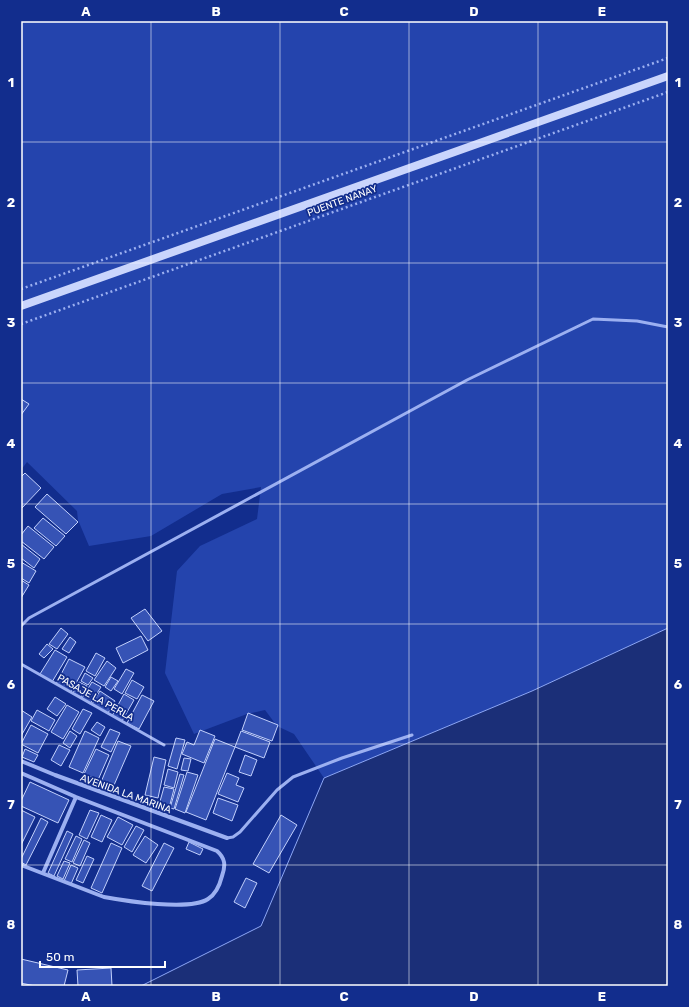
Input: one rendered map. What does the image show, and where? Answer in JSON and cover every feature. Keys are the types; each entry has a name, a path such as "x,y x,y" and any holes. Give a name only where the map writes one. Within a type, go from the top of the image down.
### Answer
{"main road":[{"path":"21,306 668,76"}],"street":[{"name":"AVENIDA LA MARINA","path":"21,761 55,775 227,838"},
{"name":"AVENIDA LA MARINA","path":"21,773 76,797 217,851 223,856 225,864 223,874 214,893 204,901 185,905 116,900 104,897 42,873"},
{"path":"21,865 42,873 76,797"}],"lane":[{"path":"21,626 29,618 467,380 593,319 637,321 668,327"},
{"name":"PASAJE LA PERLA","path":"21,664 164,745"},
{"path":"227,838 233,837 240,832 277,790 293,777 342,758 412,735"}],"path":[{"path":"21,289 668,58"},
{"name":"PUENTE NANAY","path":"21,324 668,92"}],"shaded area":[{"path":"21,21 668,21 668,628 532,691 324,778 294,734 277,726 265,710 247,714 194,734 165,673 177,571 200,546 257,519 261,487 222,494 151,536 89,546 78,520 77,511 27,462 21,470"},
{"path":"668,628 668,986 141,986 261,926 324,778 532,691"}],"building":[{"path":"21,399 29,404 21,415"},
{"path":"25,473 41,488 21,509 21,477"},
{"path":"47,494 78,522 66,534 35,507"},
{"path":"43,518 65,536 56,546 34,528"},
{"path":"28,526 54,547 44,559 21,541 21,535"},
{"path":"21,544 40,559 34,568 21,558"},
{"path":"21,562 36,571 29,583 21,578"},
{"path":"21,580 29,585 21,598"},
{"path":"145,609 162,631 148,641 131,618"},
{"path":"61,628 68,634 57,649 49,644"},
{"path":"141,636 148,650 123,663 116,648"},
{"path":"70,637 76,642 69,653 62,649"},
{"path":"47,644 53,649 44,658 39,654"},
{"path":"55,650 67,657 52,682 40,674"},
{"path":"96,653 105,658 95,676 86,671"},
{"path":"69,659 85,667 71,692 56,684"},
{"path":"107,661 116,668 104,686 94,680"},
{"path":"126,669 134,673 122,694 114,689"},
{"path":"85,673 93,678 88,685 81,681"},
{"path":"111,677 118,681 111,691 105,687"},
{"path":"132,680 144,687 137,699 125,693"},
{"path":"79,682 87,686 81,697 73,693"},
{"path":"92,682 101,687 90,704 82,698"},
{"path":"100,691 115,701 108,713 92,704"},
{"path":"124,694 134,700 122,721 112,716"},
{"path":"142,695 154,701 139,729 127,723"},
{"path":"55,697 66,704 57,716 47,709"},
{"path":"67,705 79,712 63,739 51,732"},
{"path":"83,709 92,713 80,734 72,729"},
{"path":"21,710 32,717 21,736"},
{"path":"37,710 55,720 49,731 31,721"},
{"path":"248,713 278,725 272,741 242,730"},
{"path":"97,722 105,727 100,736 91,730"},
{"path":"31,725 48,734 38,753 21,744"},
{"path":"110,729 120,733 111,752 101,747"},
{"path":"200,730 215,736 204,763 182,754 187,742 194,745"},
{"path":"70,731 77,736 70,748 63,743"},
{"path":"85,731 99,738 83,773 69,767"},
{"path":"241,731 270,742 264,758 235,747"},
{"path":"176,738 185,740 177,769 168,766"},
{"path":"215,739 235,747 206,820 186,812"},
{"path":"118,741 131,746 111,792 99,787"},
{"path":"59,745 70,750 61,766 51,760"},
{"path":"25,749 38,755 34,762 22,757"},
{"path":"96,749 109,755 98,780 84,774"},
{"path":"245,755 257,760 251,776 239,772"},
{"path":"154,757 166,760 158,798 145,795"},
{"path":"184,758 191,759 188,771 181,770"},
{"path":"168,769 178,772 174,788 164,785"},
{"path":"187,772 198,775 185,813 175,809"},
{"path":"227,773 239,778 236,785 244,788 238,802 218,794"},
{"path":"180,774 184,775 174,809 170,808"},
{"path":"30,782 69,800 58,823 21,806 21,801"},
{"path":"164,787 174,789 169,808 159,805"},
{"path":"218,798 238,805 232,821 213,813"},
{"path":"21,810 35,817 21,845"},
{"path":"90,810 99,813 87,839 79,835"},
{"path":"101,815 112,820 102,842 91,837"},
{"path":"281,815 297,825 269,873 253,864"},
{"path":"118,817 133,825 122,845 107,837"},
{"path":"41,818 48,822 26,865 21,862 21,859"},
{"path":"136,826 144,830 132,852 124,847"},
{"path":"67,831 73,834 54,876 48,873"},
{"path":"76,836 82,839 72,862 65,859"},
{"path":"145,836 158,845 146,863 133,855"},
{"path":"84,840 90,843 80,866 73,863"},
{"path":"189,842 203,849 200,855 186,849"},
{"path":"111,843 122,848 102,893 91,888"},
{"path":"164,843 174,848 152,891 142,886"},
{"path":"87,856 94,859 83,883 76,880"},
{"path":"64,861 70,863 63,879 57,876"},
{"path":"71,865 78,868 71,884 64,881"},
{"path":"246,878 257,883 245,908 234,902"},
{"path":"21,959 68,970 64,986 35,986 21,983"},
{"path":"111,968 112,986 78,986 77,970"}]}
